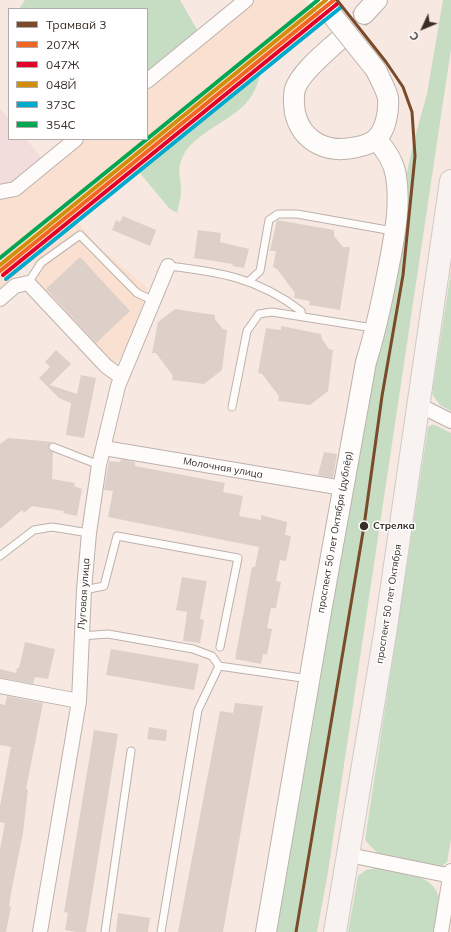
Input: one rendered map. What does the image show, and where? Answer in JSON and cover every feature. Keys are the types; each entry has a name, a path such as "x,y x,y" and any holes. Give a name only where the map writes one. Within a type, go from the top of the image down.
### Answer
{"main road":[{"name":"проспект 50 лет Октября","path":"335,932 385,634 419,405 448,238 451,181"}],"street":[{"path":"148,80 246,0"},
{"path":"320,0 376,70 388,98 387,116 382,130 376,139 361,146 346,150 321,147 310,140 296,119 294,108 295,88 307,71 338,41"},
{"path":"364,14 377,0"},
{"name":"проспект 50 лет Октября (дублёр)","path":"266,932 309,679 366,362 376,328 396,232 398,192 396,174 388,155 376,139"},
{"path":"0,192 15,189 75,140"},
{"name":"Луговая улица","path":"40,932 79,701 84,590 89,533 98,465 104,448 121,377 152,300 168,266"},
{"path":"0,299 15,286 28,283 106,366 121,377"},
{"path":"419,405 451,421"},
{"name":"Молочная улица","path":"104,448 343,488"},
{"path":"0,686 79,701"},
{"path":"349,855 451,875 441,932"}],"lane":[{"path":"249,280 260,271 269,220 278,214 297,214 396,232"},
{"path":"28,283 42,264 80,236 137,293 152,300"},
{"path":"168,266 212,272 249,280 282,296 301,310 302,317"},
{"path":"232,406 248,331 259,314 272,312 376,328"},
{"path":"54,447 98,465"},
{"path":"0,556 34,530 52,526 89,533"},
{"path":"84,590 104,586 117,536 238,558 220,647"},
{"path":"81,636 108,634 193,649 212,656 219,666 309,679"},
{"path":"161,932 198,710 219,666"},
{"path":"105,932 131,751"}],"shaded area":[{"path":"250,0 304,0 323,23 77,222 99,247 148,288 139,318 125,349 117,363 110,363 36,282 33,261 0,290 0,200 5,195 31,182 83,140 148,140 148,86"},
{"path":"0,108 8,118 8,140 27,140 49,167 0,189"}],"green space":[{"path":"25,0 180,0 203,40 148,86 148,8 20,8"},
{"path":"443,0 451,0 451,49 328,872 317,932 273,932 403,192 413,144 427,94"},
{"path":"260,74 257,86 245,104 238,111 201,136 186,151 181,160 179,170 181,195 177,213 169,208 139,172"},
{"path":"451,271 451,411 440,405 432,394"},
{"path":"435,425 451,433 451,839 447,862 441,867 378,854 365,840 428,427"},
{"path":"377,868 414,875 430,883 436,890 439,898 438,915 433,932 348,932 358,876 366,870"}],"building":[{"path":"123,216 156,230 150,246 112,230 116,220 120,222"},
{"path":"277,220 334,230 334,236 343,247 350,247 340,310 309,305 310,301 294,298 295,293 277,269 273,267 276,251 270,251"},
{"path":"198,230 221,233 220,242 249,249 244,268 232,266 233,264 194,258"},
{"path":"80,257 130,311 96,343 46,289"},
{"path":"175,309 215,315 215,319 223,329 227,330 222,370 204,384 172,380 173,376 156,353 152,353 158,322"},
{"path":"281,326 321,334 322,339 329,349 333,350 328,391 310,405 278,401 279,396 262,374 258,373 266,328 281,330"},
{"path":"56,350 71,364 50,385 77,394 81,375 96,378 84,438 66,435 71,403 59,398 39,378 50,367 45,362"},
{"path":"8,438 54,442 50,443 48,447 53,452 52,479 75,483 74,486 82,489 77,516 63,513 64,511 32,506 24,513 22,510 0,529 0,444"},
{"path":"324,452 337,454 333,478 318,475"},
{"path":"121,459 135,462 135,466 225,483 223,492 243,496 239,516 261,520 261,515 287,522 285,535 291,536 286,561 280,560 276,581 281,582 276,608 271,608 267,628 272,629 267,655 263,654 261,664 235,659 252,567 255,567 259,547 108,517 113,491 104,490 109,461 120,462"},
{"path":"182,577 207,581 200,619 204,620 200,643 183,641 187,612 176,610"},
{"path":"25,642 55,649 48,679 35,677 33,684 0,678 0,669 16,673 17,668 19,668"},
{"path":"111,649 199,664 194,690 106,675"},
{"path":"7,696 43,703 26,789 28,789 23,833 11,893 9,907 11,907 6,932 0,932 0,849 5,823 0,822 0,806 11,747 0,745 0,704 5,705"},
{"path":"235,703 263,706 223,932 178,932 220,711 233,713"},
{"path":"149,727 167,730 166,741 147,739"},
{"path":"94,730 118,734 86,932 76,932 65,930 68,913 64,912"},
{"path":"118,913 150,918 148,932 116,932"}],"tunnel":[{"path":"338,41 364,14"}],"tram line":[{"name":"3","path":"296,932 364,526 382,396 403,275 415,156 412,112 403,87 386,62 337,0"}],"transit line":[{"name":"354С","path":"148,138 318,0"},
{"name":"048Й","path":"0,265 326,0"},
{"name":"207Ж","path":"0,271 334,0"},
{"name":"047Ж","path":"3,275 337,4"},
{"name":"373C","path":"6,279 340,8"},
{"name":"354С","path":"0,258 146,140"}],"place":[{"name":"Стрелка","path":"364,526"}]}
